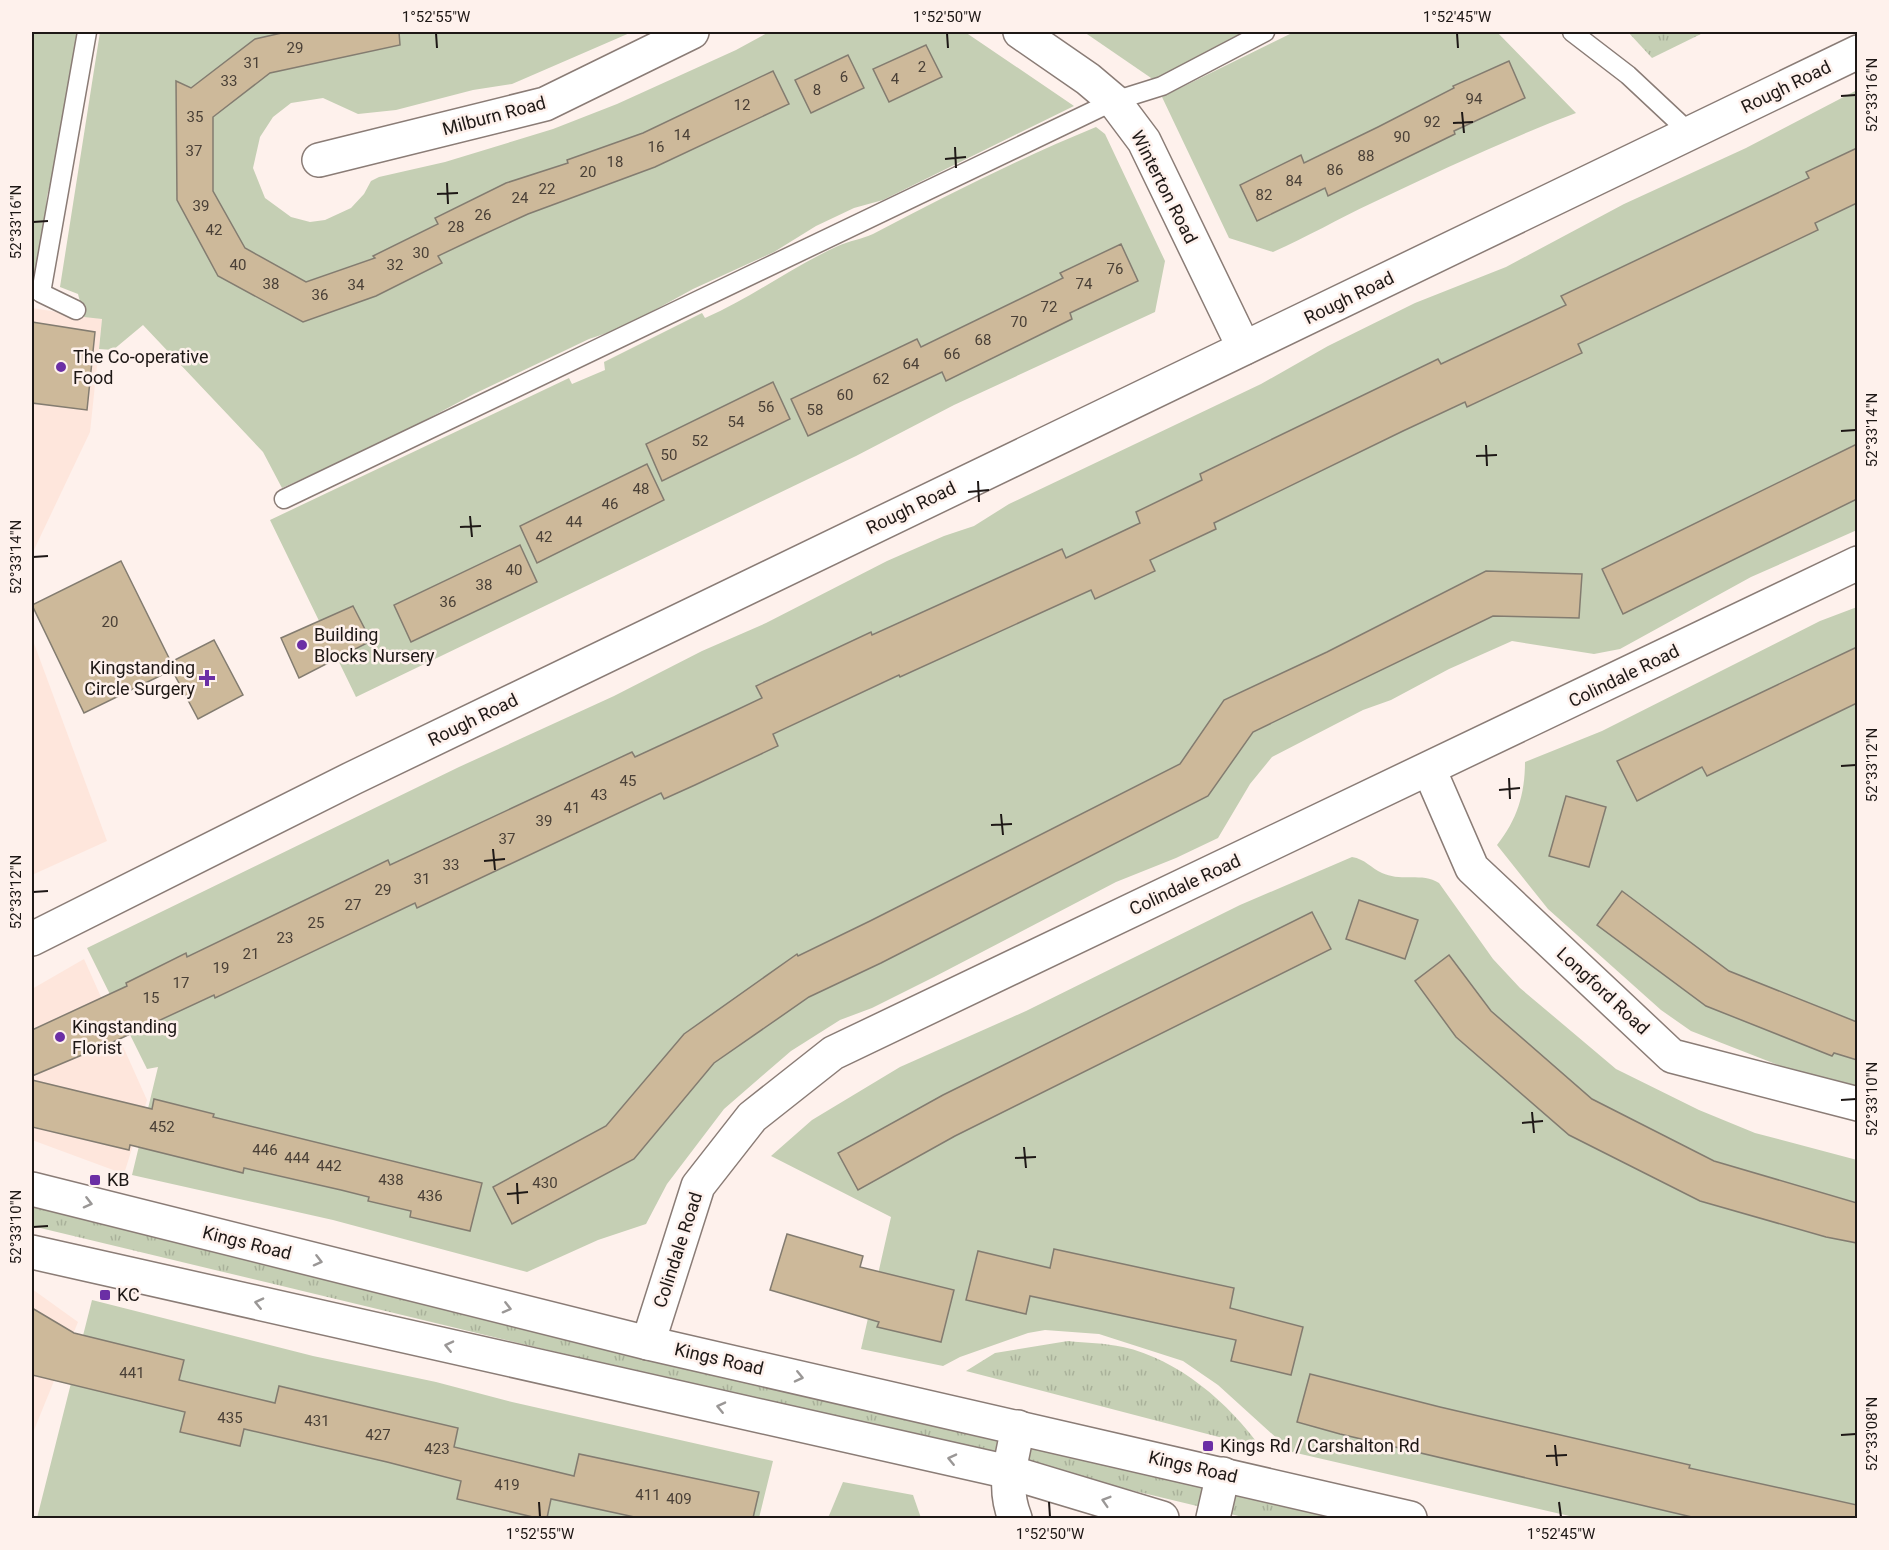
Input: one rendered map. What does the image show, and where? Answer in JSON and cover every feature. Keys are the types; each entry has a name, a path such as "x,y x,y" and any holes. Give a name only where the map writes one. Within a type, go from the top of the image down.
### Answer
{"street":[{"name":"Milburn Road","path":"319,160 545,104 692,32"},
{"name":"Winterton Road","path":"1020,32 1088,79 1113,101 1144,141 1244,348"},
{"name":"Rough Road","path":"32,939 311,799 1857,52"},
{"name":"Colindale Road","path":"648,1343 698,1186 752,1118 833,1053 1857,563"},
{"name":"Longford Road","path":"1430,769 1472,868 1672,1056 1857,1104"},
{"name":"Kings Road","path":"32,1189 648,1343 1410,1518"},
{"path":"32,1252 1010,1472 1162,1518"},
{"path":"1015,1518 1008,1500 1010,1472 1018,1427"},
{"path":"1213,1518 1223,1474"}],"lane":[{"path":"76,310 41,293 87,32"},
{"path":"284,499 1113,101 1162,86 1265,32"},
{"path":"1572,32 1628,75 1690,133"}],"shaded area":[{"path":"32,308 102,319 90,432 32,554"},
{"path":"32,638 107,841 32,875"},
{"path":"84,959 147,1100 124,1174 32,1140 32,989"},
{"path":"32,1289 78,1322 32,1435"}],"green space":[{"path":"32,32 77,32 56,162 47,196 44,233 32,308"},
{"path":"100,32 632,32 512,84 473,90 396,110 358,114 323,98 291,103 273,117 260,137 253,168 265,198 291,217 310,222 325,220 351,208 364,194 371,181 379,177 445,162 553,129 617,104 736,50 769,32 965,32 1074,106 883,200 854,208 816,226 774,252 693,289 622,328 589,339 474,394 390,439 282,488 263,452 143,325 113,350 99,349 102,319 84,317 78,294 60,287"},
{"path":"1084,32 1247,32 1154,80"},
{"path":"1294,32 1497,32 1576,113 1448,167 1273,252 1229,238 1162,97"},
{"path":"1628,32 1705,32 1652,58"},
{"path":"1857,90 1857,530 1751,577 1620,649 1594,654 1512,641 1449,669 1391,700 1363,710 1272,757 1250,784 1218,838 1116,882 872,1008 840,1020 791,1051 724,1109 667,1184 646,1224 598,1240 527,1272 333,1220 132,1175 158,1067 147,1069 87,948 459,767 614,696 702,651 766,623 887,561 944,536 974,526 1009,504 1261,384 1328,346 1415,303 1506,267 1624,204 1746,148"},
{"path":"1096,127 1105,134 1165,261 1155,312 954,405 856,456 356,697 270,520 569,378 572,384 605,370 604,362 702,313 705,318 722,310 821,254 873,234 1011,164"},
{"path":"1857,607 1857,1089 1796,1072 1691,1031 1661,1010 1548,909 1497,845 1515,816 1521,796 1525,762 1602,731 1820,621"},
{"path":"1352,857 1389,876 1426,878 1439,883 1493,959 1520,988 1616,1069 1699,1110 1755,1133 1857,1160 1857,1518 1578,1518 1292,1452 1218,1385 1183,1361 1099,1334 1045,1330 1028,1333 960,1357 943,1366 861,1349 891,1217 771,1156 812,1120 900,1067 1026,1011 1240,905"},
{"path":"32,1200 1367,1518 1247,1518 32,1226"},
{"path":"92,1300 313,1356 436,1382 512,1402 773,1461 759,1518 37,1518"},
{"path":"1068,1341 1123,1347 1143,1353 1182,1372 1218,1399 1261,1448 966,1371 995,1353"},
{"path":"843,1482 913,1495 921,1518 828,1518"}],"building":[{"path":"286,32 399,32 400,45 270,73 213,117 213,191 245,248 306,282 375,258 373,256 438,224 435,218 506,183 568,163 567,160 643,133 773,71 789,104 655,167 528,214 438,256 442,263 376,296 303,322 218,276 177,200 176,81 191,88 255,39"},
{"path":"926,45 942,77 889,102 873,69"},
{"path":"848,55 864,88 811,113 795,80"},
{"path":"1509,61 1525,98 1454,131 1455,134 1328,196 1325,188 1257,221 1240,185 1301,155 1304,163 1454,88 1453,86"},
{"path":"1857,148 1857,203 1815,223 1818,230 1578,344 1582,353 1467,407 1465,402 1214,523 1216,529 1150,560 1155,571 1095,599 1091,590 900,677 899,675 773,734 778,746 695,785 664,799 661,793 417,908 415,903 215,998 214,995 113,1042 32,1076 32,1030 127,986 126,983 186,953 187,957 388,860 390,865 632,752 635,757 762,698 756,686 871,632 872,635 1062,549 1066,558 1140,523 1136,512 1202,480 1200,474 1438,359 1441,364 1566,305 1561,296 1809,178 1806,172"},
{"path":"1121,244 1138,281 1070,313 1072,319 946,381 942,372 808,436 791,399 917,339 921,347 1063,278 1060,273"},
{"name":"The Co-operative Food","path":"32,322 95,332 87,410 32,403"},
{"path":"773,382 790,419 662,481 646,444"},
{"path":"1857,444 1857,499 1623,614 1602,569"},
{"path":"647,464 664,500 537,563 520,526"},
{"path":"520,545 537,582 411,642 394,605"},
{"path":"121,561 171,662 214,640 243,695 198,719 172,670 84,713 32,605"},
{"path":"1486,571 1582,574 1579,618 1493,616 1253,732 1208,796 881,963 809,997 714,1063 634,1159 512,1224 493,1187 606,1126 684,1034 797,954 798,956 870,921 1180,764 1224,700 1327,652"},
{"path":"353,606 371,641 299,678 281,638"},
{"path":"1857,647 1857,703 1707,776 1702,767 1637,801 1617,761"},
{"path":"1566,796 1606,807 1589,867 1549,856"},
{"path":"1622,891 1729,971 1857,1022 1857,1060 1834,1053 1832,1056 1706,1006 1597,925"},
{"path":"1359,900 1418,920 1405,959 1346,939"},
{"path":"1312,912 1331,949 955,1136 858,1190 838,1153 943,1095"},
{"path":"1449,955 1491,1011 1592,1099 1714,1161 1857,1203 1857,1243 1826,1237 1700,1201 1569,1135 1456,1037 1415,981"},
{"path":"32,1080 152,1109 154,1099 214,1114 213,1117 482,1183 470,1231 410,1217 411,1211 368,1201 369,1197 341,1190 244,1168 243,1173 130,1145 129,1150 32,1127"},
{"path":"787,1234 863,1256 860,1267 954,1290 941,1342 877,1327 879,1322 770,1290"},
{"path":"1054,1249 1234,1288 1230,1308 1303,1327 1291,1375 1231,1361 1236,1340 1030,1296 1026,1314 966,1300 978,1251 1050,1268"},
{"path":"32,1308 74,1333 184,1360 179,1380 275,1403 279,1386 458,1428 454,1447 574,1476 579,1454 759,1492 753,1518 639,1518 551,1499 547,1518 537,1518 457,1499 461,1481 387,1462 244,1429 240,1446 180,1432 185,1412 32,1375"},
{"path":"1310,1374 1440,1407 1690,1465 1689,1468 1857,1505 1857,1518 1696,1518 1340,1434 1297,1422"}],"place":[{"name":"The Co-operative Food","path":"61,367"},
{"name":"Building Blocks Nursery","path":"302,645"},
{"name":"Kingstanding Circle Surgery","path":"207,678"},
{"name":"Kingstanding Florist","path":"60,1037"},
{"name":"KB","path":"95,1180"},
{"name":"KC","path":"105,1295"},
{"name":"Kings Rd / Carshalton Rd","path":"1208,1446"}]}
